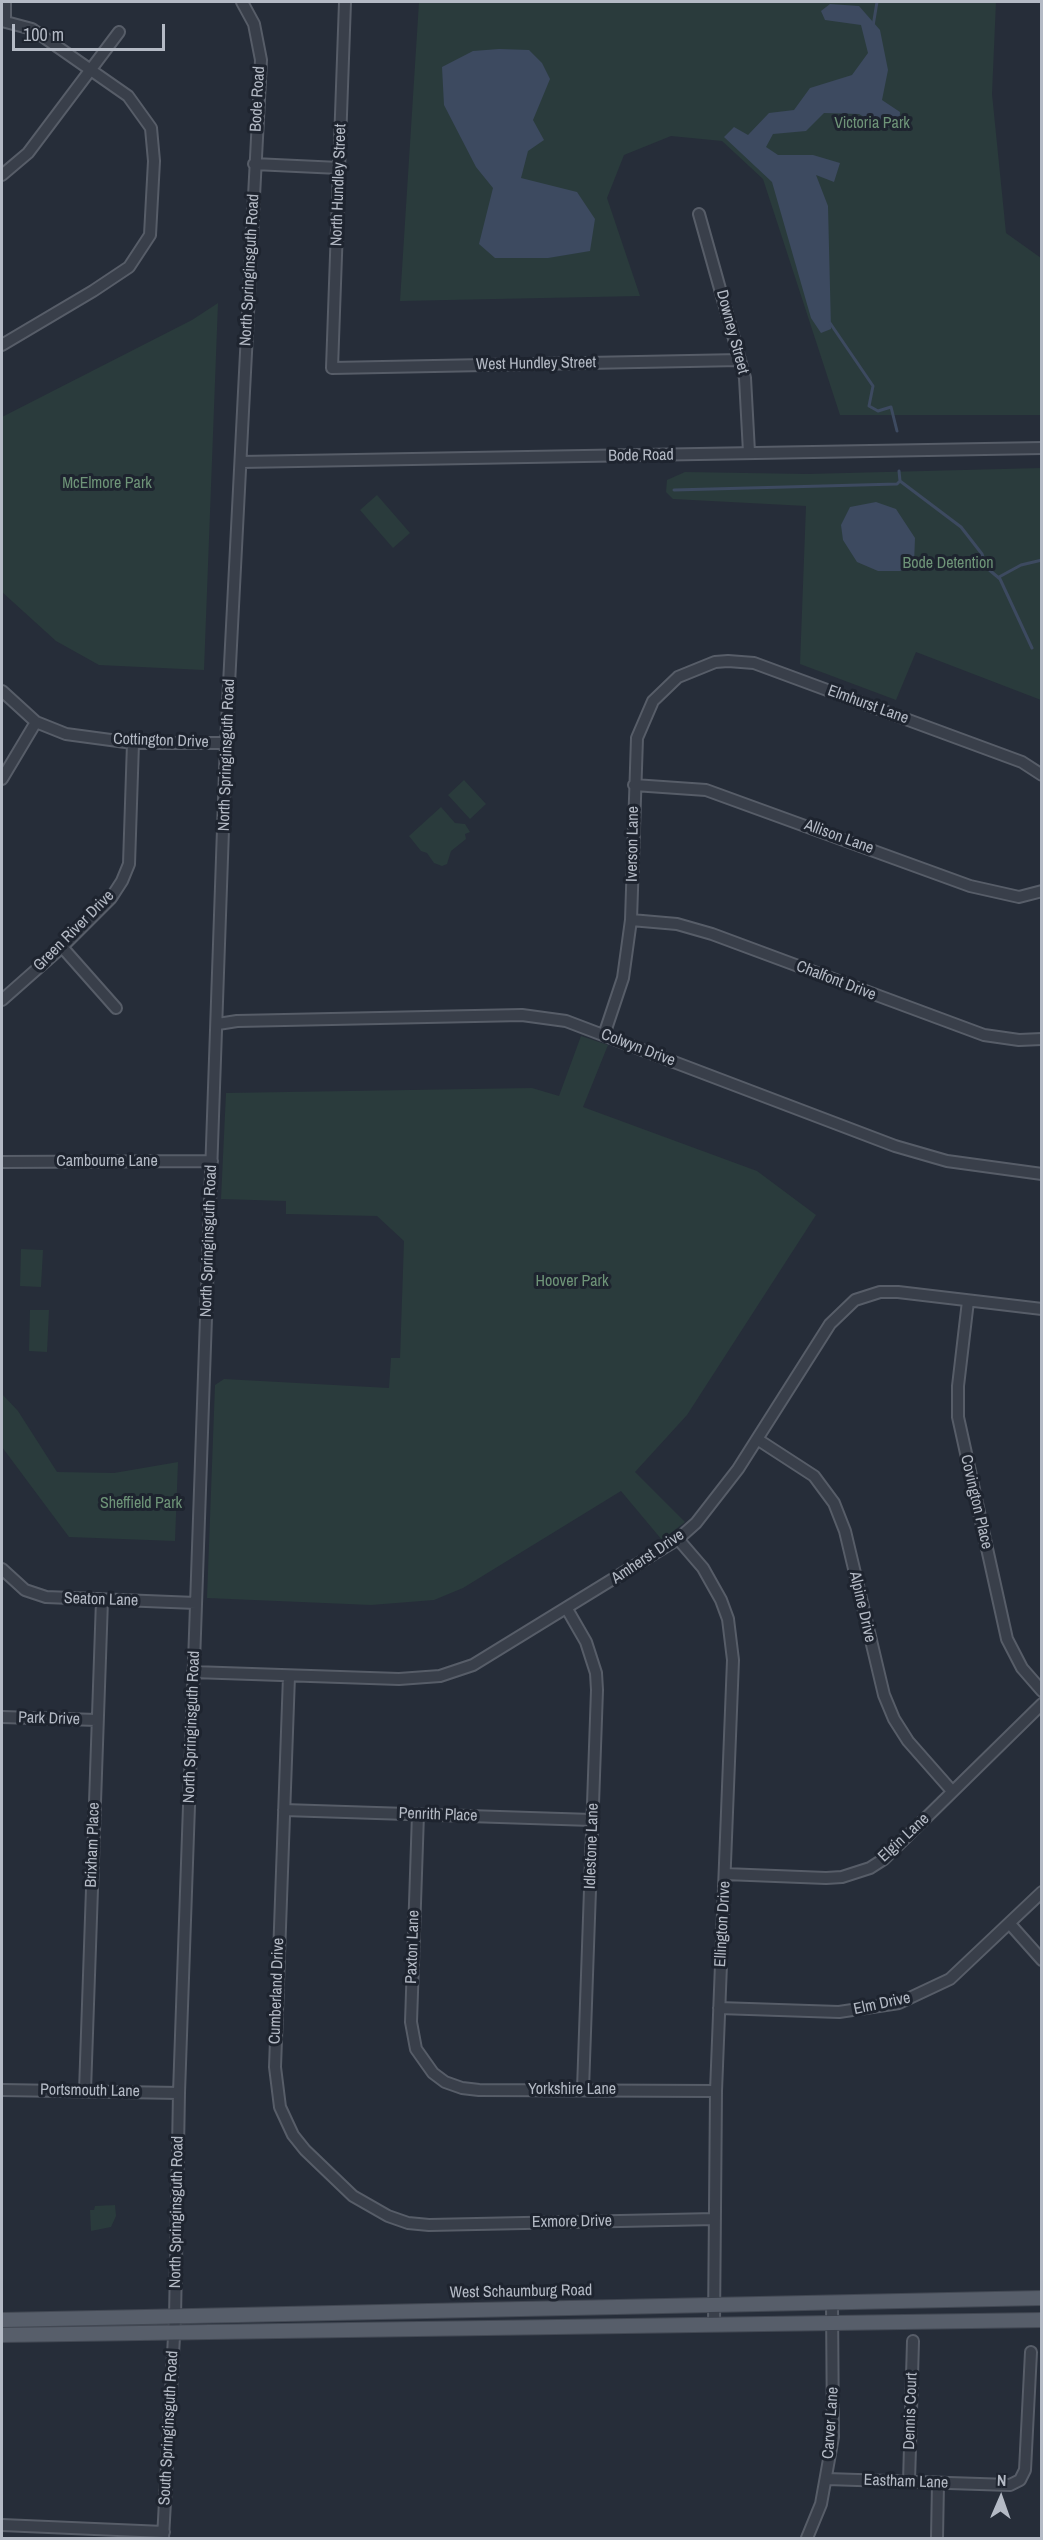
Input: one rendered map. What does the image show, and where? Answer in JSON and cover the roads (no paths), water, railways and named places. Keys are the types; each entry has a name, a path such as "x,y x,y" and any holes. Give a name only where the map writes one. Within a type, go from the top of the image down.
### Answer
{"main road":[{"name":"West Schaumburg Road","path":"2,2320 1041,2298"},
{"path":"2,2335 1041,2320"}],"street":[{"path":"2,345 129,267 150,235 154,161 151,128 128,96 88,71 32,29 3,20 5,2"},
{"name":"Bode Road","path":"242,2 254,24 261,60 254,164"},
{"name":"North Hundley Street","path":"332,368 345,2"},
{"path":"2,175 28,153 119,33"},
{"path":"254,164 339,168"},
{"name":"North Springinsguth Road","path":"175,2318 179,2093 226,743 254,164"},
{"name":"Downey Street","path":"699,214 740,360 748,408 749,452"},
{"name":"West Hundley Street","path":"332,368 740,360"},
{"name":"Bode Road","path":"241,462 1041,448"},
{"name":"Elmhurst Lane","path":"689,671 701,666 728,661 754,663 1022,762 1041,774"},
{"name":"Iverson Lane","path":"603,1035 623,978 631,920 635,745 648,710 667,686 689,671"},
{"name":"Cottington Drive","path":"2,691 36,722 66,734 133,743 226,743"},
{"path":"2,779 36,722"},
{"name":"Green River Drive","path":"2,1000 62,947 111,898 122,881 129,864 133,743"},
{"name":"Allison Lane","path":"634,785 689,788 722,794 970,886 1019,897 1041,891"},
{"name":"Chalfont Drive","path":"631,920 677,924 712,934 984,1035 1019,1040 1041,1039"},
{"path":"62,947 116,1008"},
{"name":"Colwyn Drive","path":"218,1024 237,1021 522,1015 566,1021 915,1152 948,1161 1041,1174"},
{"name":"Cambourne Lane","path":"2,1162 212,1161"},
{"name":"Amherst Drive","path":"193,1672 399,1679 440,1676 473,1665 678,1539 721,1493 830,1324 855,1300 880,1292 898,1292 1041,1310"},
{"name":"Covington Place","path":"968,1301 958,1386 957,1417 1007,1639 1013,1655 1041,1690"},
{"name":"Alpine Drive","path":"757,1439 814,1476 834,1503 845,1531 884,1695 894,1719 908,1741 952,1791"},
{"name":"Ellington Drive","path":"678,1539 712,1583 728,1619 732,1641 716,2091 714,2325"},
{"name":"Seaton Lane","path":"2,1569 11,1580 25,1590 46,1597 196,1603"},
{"name":"Brixham Place","path":"85,2091 102,1600"},
{"name":"Idlestone Lane","path":"567,1609 586,1642 596,1673 584,2090"},
{"name":"Cumberland Drive","path":"289,1676 275,2067 280,2107 294,2135 305,2150 353,2196 388,2216 408,2223 429,2225"},
{"name":"Elgin Lane","path":"725,1874 826,1878 856,1874 884,1859 1041,1704"},
{"name":"Park Drive","path":"2,1717 98,1720"},
{"name":"Penrith Place","path":"284,1810 592,1820"},
{"name":"Paxton Lane","path":"418,1814 411,2022 416,2049 433,2073"},
{"name":"Elm Drive","path":"719,2008 839,2012 899,2003 950,1978 1010,1924 1041,1892"},
{"path":"1010,1924 1041,1960"},
{"name":"Yorkshire Lane","path":"433,2073 462,2088 479,2090 716,2091"},
{"name":"Portsmouth Lane","path":"2,2090 179,2093"},
{"name":"Exmore Drive","path":"429,2225 715,2219"},
{"name":"Carver Lane","path":"807,2538 821,2504 827,2479 835,2405 832,2303"},
{"name":"South Springinsguth Road","path":"164,2535 175,2318"},
{"name":"Dennis Court","path":"909,2482 913,2341"},
{"name":"Eastham Lane","path":"827,2479 1010,2485 1020,2480 1025,2470 1031,2352"},
{"path":"937,2538 938,2483"},
{"path":"2,2525 164,2535"}],"water":[{"path":"830,4 859,6 880,30 888,70 882,100 900,112 899,129 875,124 859,114 824,113 806,131 773,134 766,147 778,155 813,155 840,163 834,182 816,175 828,206 831,329 821,333 811,318 772,182 724,137 734,127 748,135 769,113 794,110 810,88 852,75 868,53 861,25 825,20 821,11"},
{"path":"529,50 542,63 550,79 533,120 544,140 528,151 521,178 577,192 595,219 590,251 548,258 495,258 479,244 493,188 476,167 444,105 442,67 473,51"},
{"path":"876,502 896,509 915,538 914,564 900,571 878,571 857,562 843,540 841,525 850,507"}],"waterway":[{"path":"873,26 877,2"},
{"path":"830,323 873,386 869,406 878,411 891,407 897,431"},
{"path":"674,490 897,484 900,481 899,471"},
{"path":"900,481 961,527 982,554 987,568 1000,579 1032,648"},
{"path":"999,577 1021,565 1042,560"}],"park label":[{"name":"Victoria Park","path":"872,124"},
{"name":"McElmore Park","path":"107,484"},
{"name":"Bode Detention","path":"948,564"},
{"name":"Hoover Park","path":"572,1282"},
{"name":"Sheffield Park","path":"141,1504"}]}
